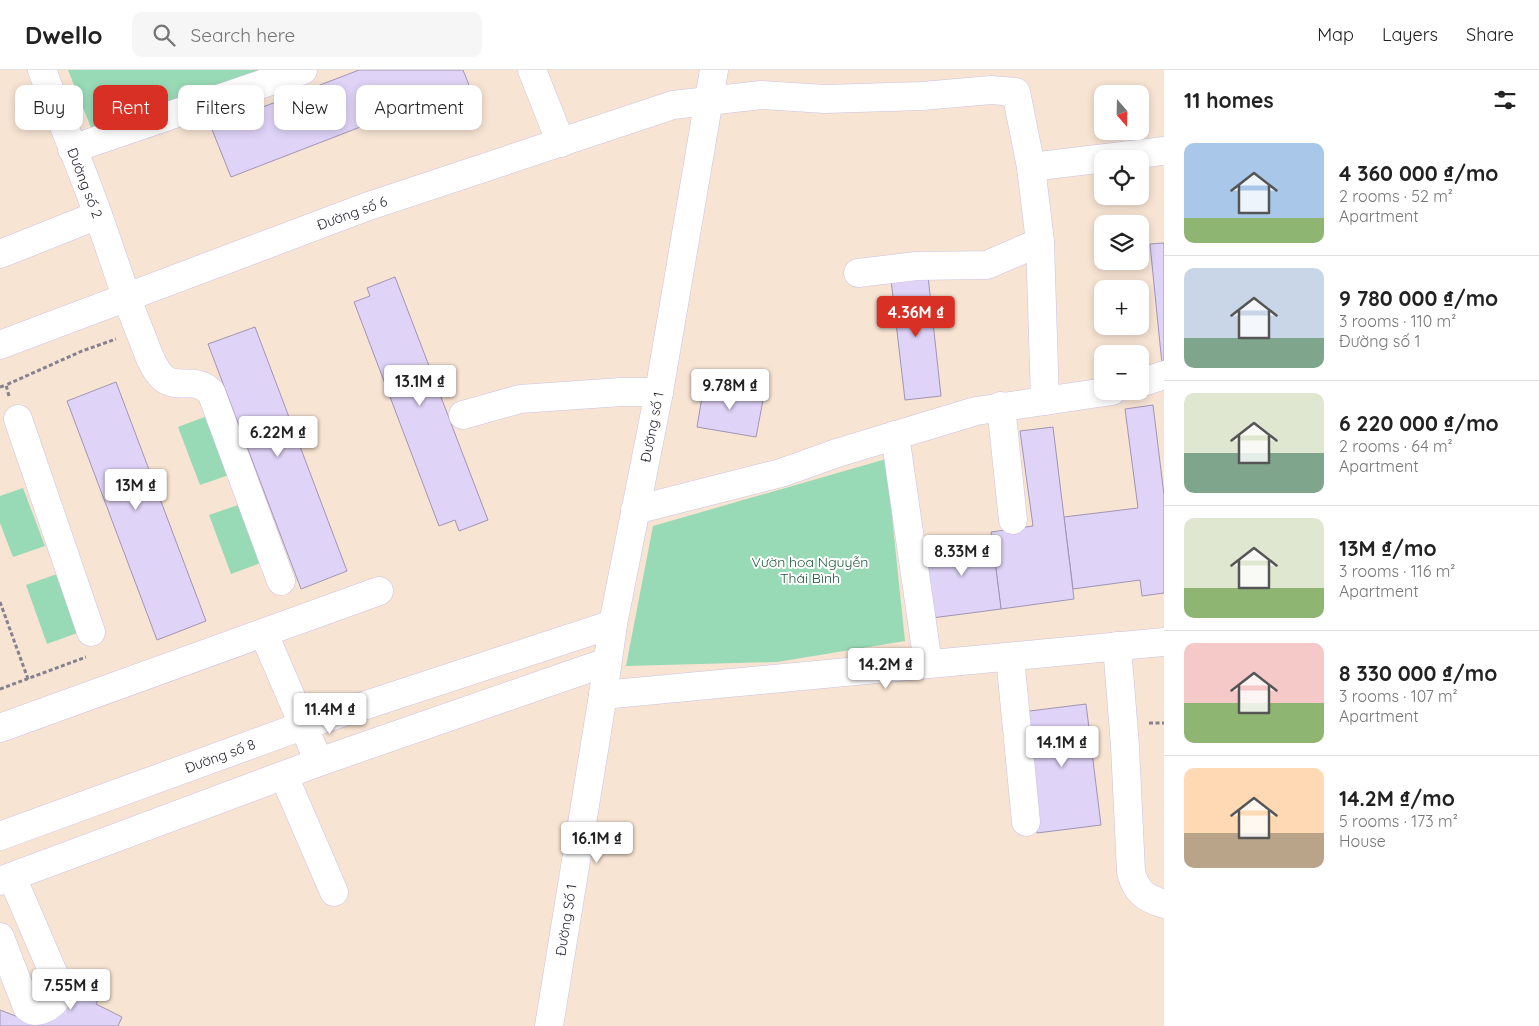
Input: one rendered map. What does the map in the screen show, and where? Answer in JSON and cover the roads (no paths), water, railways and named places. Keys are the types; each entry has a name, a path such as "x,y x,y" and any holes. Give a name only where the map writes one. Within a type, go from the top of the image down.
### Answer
{"street":[{"name":"Đường số 2","path":"42,70 98,215 125,297 154,366 163,378 177,384 195,382 204,385 211,392 282,581"},
{"path":"72,149 303,70"},
{"path":"532,70 561,143"},
{"name":"Đường số 1","path":"603,695 613,624 659,392 714,70"},
{"name":"Đường số 6","path":"0,345 366,207 673,104 761,95 825,99 922,96 991,90 1016,92 1031,167"},
{"path":"1045,401 1040,242 1031,167 1164,151"},
{"path":"0,254 98,215"},
{"path":"858,273 916,266 987,265 1040,242"},
{"path":"1149,380 1164,375"},
{"path":"463,415 520,399 621,392 659,392"},
{"path":"635,510 781,473 837,452 976,411 1094,394"},
{"path":"1001,406 1012,520"},
{"path":"18,419 92,632"},
{"path":"895,435 928,664"},
{"path":"0,728 379,591"},
{"name":"Đường số 8","path":"0,837 302,726 613,624"},
{"path":"264,634 319,762"},
{"path":"603,695 1164,642"},
{"path":"1117,646 1125,746 1131,872 1134,884 1139,892 1147,898 1164,904"},
{"path":"1010,656 1026,822"},
{"path":"10,878 319,762 607,662"},
{"name":"Đường Số 1","path":"549,1026 603,695"},
{"path":"284,776 334,892"},
{"path":"0,837 10,878 58,984 58,997 49,1007 38,1011 30,1010 27,1007 0,937"}],"park label":[{"name":"Vườn hoa Nguyễn Thái Bình","path":"810,570"}]}
